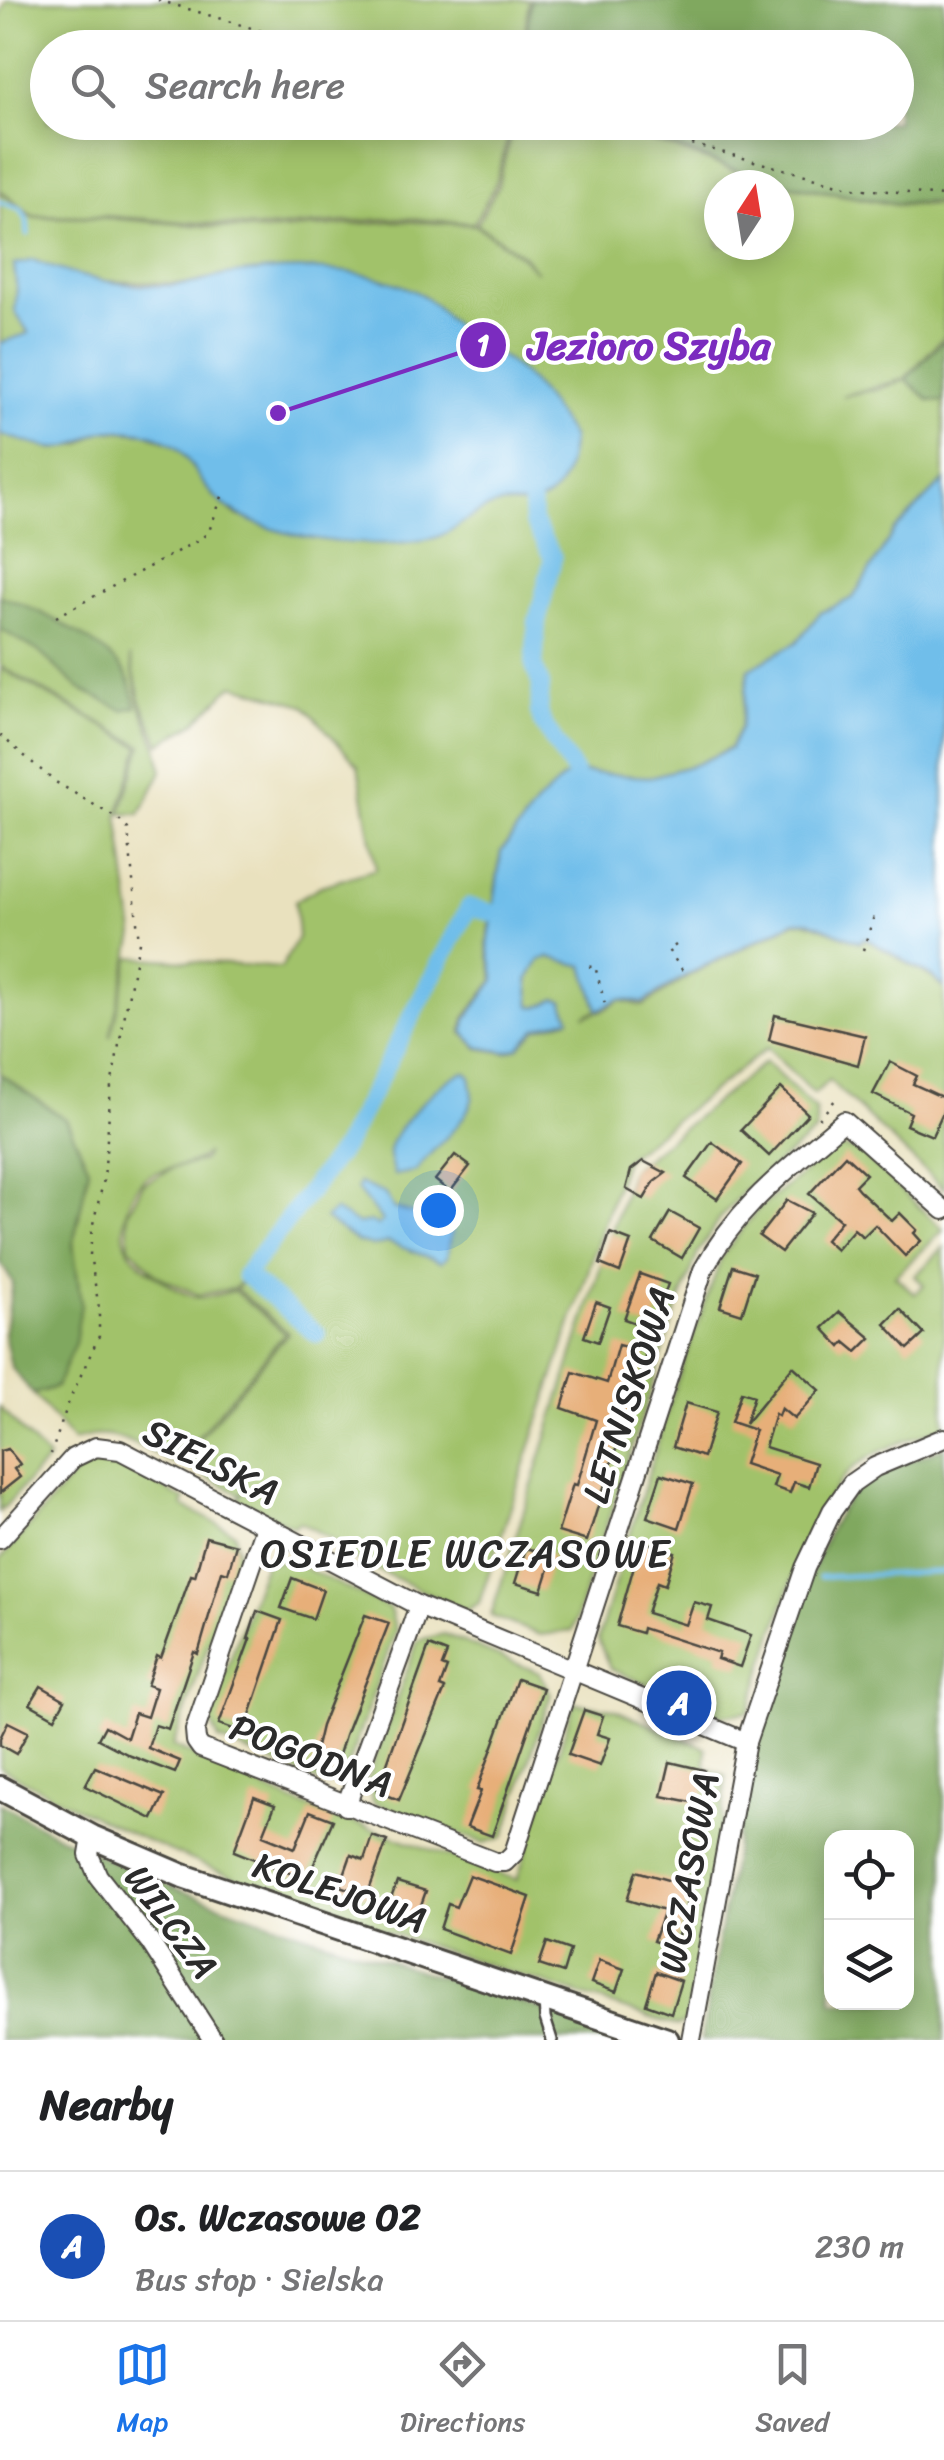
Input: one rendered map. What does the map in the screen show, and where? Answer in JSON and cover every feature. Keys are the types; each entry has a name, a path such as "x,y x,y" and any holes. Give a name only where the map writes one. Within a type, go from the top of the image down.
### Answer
{"street":[{"name":"LETNISKOWA","path":"506,1862 514,1854 703,1270 723,1234 754,1199 844,1121 944,1210"},
{"name":"WCZASOWA","path":"692,2040 746,1742 805,1568 843,1493 862,1474 944,1438"},
{"name":"SIELSKA","path":"0,1539 73,1458 96,1447 120,1450 419,1606 746,1742"},
{"name":"POGODNA","path":"265,1526 195,1730 196,1740 202,1748 346,1806 495,1862 506,1862"},
{"path":"346,1806 419,1606"},
{"name":"KOLEJOWA","path":"0,1788 92,1837 223,1891 667,2040"},
{"name":"WILCZA","path":"92,1837 89,1855 98,1876 150,1942 214,2040"}],"lane":[{"path":"544,1998 552,2040"}],"path":[{"path":"158,0 258,30"},
{"path":"677,140 853,188 944,196"},
{"path":"56,616 202,538 209,531 223,494"},
{"path":"0,735 54,781 128,829 140,942 112,1086 104,1178 92,1228 90,1255 101,1325 51,1454"},
{"path":"863,950 874,916"},
{"path":"676,944 668,950 686,975"},
{"path":"590,967 595,966 606,1008"},
{"path":"819,1132 819,1116 836,1099 850,1111"}],"green space":[{"path":"7,0 529,0 525,30 30,30 30,140 507,140 495,185 474,223 398,218 267,228 106,216 32,215 0,190 0,15"},
{"path":"531,0 944,0 944,202 895,203 794,185 794,170 736,170 652,140 914,140 914,30 527,30"},
{"path":"510,140 647,140 732,170 704,170 704,260 794,260 794,186 895,205 944,205 944,336 904,379 842,396 906,380 929,400 944,402 944,481 894,531 853,598 820,613 797,642 749,669 741,726 730,748 697,764 650,777 574,772 537,803 501,852 487,946 494,980 465,1018 462,1032 478,1048 506,1053 518,1048 537,1029 570,1019 562,1001 556,999 540,1007 531,1006 528,980 539,960 549,957 584,966 598,1010 584,1016 606,1009 620,1000 643,1006 690,975 796,922 808,922 861,943 864,938 934,979 944,990 944,1189 829,1080 814,1094 767,1048 625,1159 479,1603 465,1611 350,1557 354,1551 299,1522 294,1527 238,1499 244,1490 240,1494 179,1462 288,1333 236,1289 287,1226 235,1288 198,1295 158,1276 129,1246 127,1214 143,1184 173,1168 203,1161 207,1153 143,1180 129,1202 125,1220 127,1246 147,1269 178,1289 195,1297 234,1291 285,1333 175,1464 113,1437 100,1435 73,1441 33,1394 56,1387 81,1304 73,1244 89,1168 66,1119 0,1074 0,668 140,747 118,814 134,935 110,1037 130,957 281,968 298,937 295,901 321,886 376,869 358,766 304,705 233,685 195,723 160,744 141,702 130,656 139,703 157,746 162,771 140,814 120,814 142,746 0,666 0,434 53,449 81,444 103,430 146,433 179,446 213,496 236,515 323,540 438,537 466,517 496,505 494,349 455,327 423,295 225,275 189,284 105,281 64,273 32,261 14,266 16,312 29,334 0,343 0,192 31,217 105,218 266,231 397,221 475,225 537,272 523,255 477,224 498,186"},
{"path":"944,340 944,402 929,400 906,379"},
{"path":"0,596 32,608 105,652 127,676 136,707 123,710 80,689 38,651 0,629"},
{"path":"765,1062 816,1110 816,1131 742,1193 719,1219 698,1253 572,1631 540,1635 491,1616 631,1170"},
{"path":"0,1074 66,1120 89,1168 73,1244 81,1304 75,1343 56,1387 33,1394 11,1367 4,1334 13,1283 0,1262"},
{"path":"835,1147 858,1150 944,1230 895,1276 915,1294 924,1285 915,1276 944,1247 944,1427 878,1452 840,1482 823,1509 792,1579 749,1712 721,1716 610,1669 598,1639 675,1387 722,1256 757,1210"},
{"path":"0,1407 48,1459 0,1512"},
{"path":"944,1447 944,2040 701,2040 743,1806 789,1635 830,1529 844,1505 861,1486"},
{"path":"98,1460 119,1464 185,1500 183,1506 235,1533 239,1557 173,1746 289,1800 517,1880 574,1703 613,1709 706,1748 706,1768 726,1776 722,1823 686,2023 677,2026 228,1875 74,1806 0,1767 0,1560 78,1470"},
{"path":"289,1560 390,1609 396,1630 344,1776 326,1785 219,1740 209,1718 265,1563"},
{"path":"444,1634 540,1673 551,1694 504,1837 484,1843 374,1803 366,1783 418,1640"},
{"path":"0,1803 87,1850 224,1906 639,2040 0,2040"}],"water":[{"path":"33,260 89,278 129,284 169,286 226,275 299,269 350,272 398,284 426,297 455,325 511,364 547,401 572,438 563,479 552,495 543,500 494,506 434,538 351,543 289,533 236,513 207,488 181,451 146,433 105,431 58,448 0,434 0,343 29,333 15,312 14,265"},
{"path":"944,481 944,988 935,978 864,937 860,942 809,921 795,921 686,975 643,1003 620,999 598,1010 584,966 549,957 540,960 528,980 531,1006 540,1007 556,999 563,1001 570,1018 537,1028 518,1048 506,1052 478,1047 464,1032 466,1020 495,980 488,946 501,852 537,803 574,772 650,777 697,764 730,749 741,726 749,669 797,642 820,613 853,598 894,531"},
{"path":"465,1072 470,1076 473,1097 462,1120 416,1171 394,1175 389,1151 399,1130 433,1092"},
{"path":"359,1183 385,1194 393,1208 446,1224 452,1230 447,1257 441,1262 388,1242 374,1246 358,1242 325,1219 334,1210 357,1224 371,1222 378,1226 382,1221 357,1189"}],"building":[{"path":"775,1015 865,1036 858,1065 769,1040"},
{"path":"890,1062 917,1076 913,1084 944,1098 944,1110 932,1136 906,1125 911,1113 873,1094"},
{"path":"781,1088 808,1114 769,1156 741,1130"},
{"path":"712,1142 742,1164 717,1199 686,1178"},
{"path":"455,1155 470,1166 450,1192 435,1180"},
{"path":"845,1155 866,1174 855,1185 859,1190 892,1221 900,1213 917,1230 914,1233 921,1241 905,1256 875,1225 863,1237 854,1229 836,1250 825,1240 841,1221 809,1194"},
{"path":"643,1161 666,1173 654,1182 644,1199 626,1189 631,1170"},
{"path":"787,1200 812,1213 781,1252 759,1236"},
{"path":"670,1212 699,1228 682,1258 653,1241"},
{"path":"610,1233 631,1241 620,1272 600,1264"},
{"path":"733,1266 755,1273 742,1314 720,1307"},
{"path":"640,1274 668,1284 652,1329 624,1319"},
{"path":"596,1302 610,1307 598,1342 584,1337"},
{"path":"900,1309 924,1334 908,1349 885,1324"},
{"path":"840,1312 871,1338 857,1352 845,1342 841,1347 823,1328"},
{"path":"618,1345 645,1352 645,1358 587,1541 558,1532 596,1420 562,1408 573,1372 607,1383"},
{"path":"793,1366 820,1390 794,1419 781,1408 778,1416 775,1414 765,1447 816,1463 809,1487 794,1482 790,1493 773,1487 777,1475 744,1464 755,1430 731,1422 741,1392 754,1396 745,1424"},
{"path":"686,1403 717,1412 703,1457 673,1447"},
{"path":"8,1449 20,1464 14,1469 20,1477 0,1493 0,1451"},
{"path":"661,1474 693,1484 679,1528 647,1517"},
{"path":"206,1537 236,1545 228,1573 222,1571 198,1654 194,1652 168,1729 155,1725 148,1748 180,1761 175,1773 98,1739 105,1726 127,1738 135,1713 147,1717 156,1688 147,1685 191,1575 195,1576"},
{"path":"641,1541 675,1552 665,1585 657,1582 647,1613 686,1625 694,1602 712,1607 708,1620 751,1635 740,1667 717,1659 719,1653 642,1628 641,1633 617,1626"},
{"path":"526,1548 553,1556 542,1591 515,1583"},
{"path":"292,1578 323,1590 313,1619 281,1608"},
{"path":"257,1611 282,1620 244,1733 219,1724"},
{"path":"365,1615 389,1623 332,1778 310,1772 321,1726"},
{"path":"429,1646 447,1653 442,1666 447,1668 440,1687 445,1689 399,1800 377,1791"},
{"path":"517,1679 543,1688 492,1836 467,1827"},
{"path":"41,1686 65,1700 55,1718 30,1704"},
{"path":"584,1710 603,1716 597,1734 610,1738 600,1766 568,1755"},
{"path":"8,1722 28,1732 16,1754 0,1745"},
{"path":"670,1762 704,1770 702,1804 662,1796"},
{"path":"95,1767 164,1796 153,1819 85,1786"},
{"path":"254,1797 275,1805 263,1835 295,1848 310,1811 333,1820 307,1880 234,1851"},
{"path":"372,1836 387,1841 367,1896 340,1886 351,1855 364,1860"},
{"path":"636,1871 693,1887 674,1948 653,1941 664,1911 627,1900"},
{"path":"469,1875 530,1897 511,1955 440,1929 448,1904 456,1907"},
{"path":"397,1882 426,1891 415,1922 386,1912"},
{"path":"547,1942 570,1950 563,1973 539,1965"},
{"path":"599,1960 624,1969 616,1992 591,1983"},
{"path":"656,1972 681,1981 671,2013 646,2004"}],"waterway":[{"path":"0,202 21,209 28,234"},
{"path":"532,504 533,522 553,558 537,622 534,666 541,685 539,711 574,772"},
{"path":"317,1334 245,1275 344,1146 469,907 493,913"},
{"path":"820,1577 944,1572"}],"place":[{"name":"Jezioro Szyba","path":"278,413"},
{"name":"Os. Wczasowe 02","path":"679,1703"}],"district":[{"name":"OSIEDLE WCZASOWE","path":"466,1553"}]}
